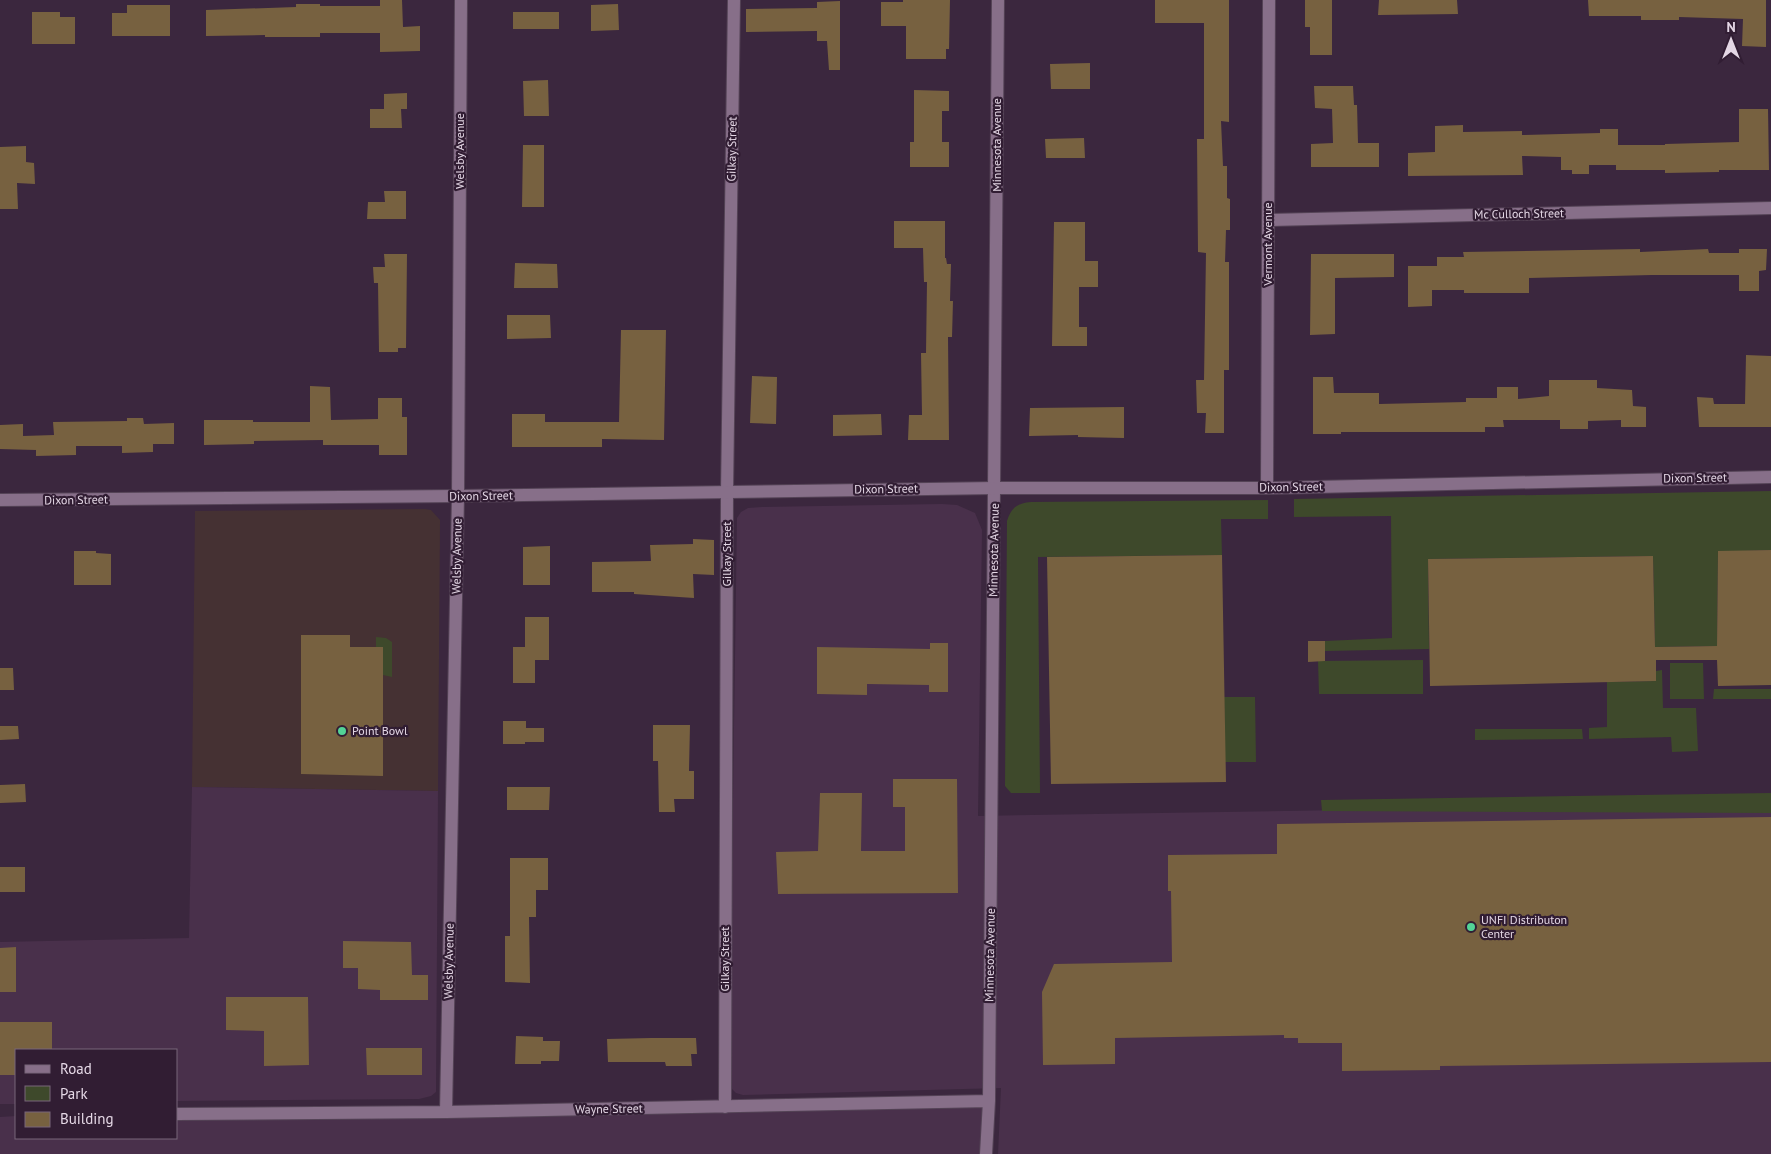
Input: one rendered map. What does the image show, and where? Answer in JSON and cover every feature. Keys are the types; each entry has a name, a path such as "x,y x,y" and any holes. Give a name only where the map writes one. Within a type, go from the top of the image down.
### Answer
{"street":[{"name":"Welsby Avenue","path":"446,1112 458,496 461,0"},
{"name":"Gilkay Street","path":"724,1107 727,492 734,0"},
{"name":"Minnesota Avenue","path":"989,1101 998,0"},
{"name":"Vermont Avenue","path":"1267,488 1269,0"},
{"name":"Mc Culloch Street","path":"1268,220 1771,208"},
{"name":"Dixon Street","path":"0,500 458,496 994,488 1267,488 1771,476"},
{"name":"Wayne Street","path":"178,1114 446,1112 989,1101"},
{"path":"986,1154 989,1101"}],"shaded area":[{"path":"957,505 975,513 982,530 978,816 1523,807 1771,806 1771,1154 998,1154 1001,1088 743,1095 736,1093 732,1089 729,1073 737,518 741,512 748,508 762,507"},
{"path":"431,510 440,520 438,791 192,787 195,511"},
{"path":"192,787 438,791 436,1092 431,1096 419,1099 178,1101 178,1049 15,1049 15,1104 0,1104 0,942 189,938"},
{"path":"989,1101 986,1154 0,1154 0,1117 15,1116 15,1139 178,1139 178,1114"}],"green space":[{"path":"1771,491 1771,550 1718,552 1717,646 1655,647 1653,556 1428,559 1429,649 1325,651 1325,641 1392,638 1391,516 1294,517 1294,499"},
{"path":"1268,500 1268,519 1221,519 1222,555 1038,557 1040,793 1011,793 1005,786 1007,521 1010,513 1018,505 1031,502"},
{"path":"376,637 386,638 392,642 392,677 383,675 383,647 376,647"},
{"path":"1423,660 1423,694 1319,694 1318,661"},
{"path":"1670,663 1703,663 1704,699 1670,699"},
{"path":"1662,670 1663,708 1696,708 1698,751 1672,752 1671,737 1589,739 1589,728 1607,727 1607,682 1656,681 1656,671"},
{"path":"1714,689 1771,689 1771,699 1713,699"},
{"path":"1224,697 1255,697 1256,762 1225,762"},
{"path":"1475,729 1582,729 1583,739 1475,740"},
{"path":"1771,793 1771,813 1322,811 1321,800"}],"building":[{"path":"380,0 402,0 403,27 420,26 420,51 380,52 380,33 320,33 320,37 265,37 265,35 206,36 206,10 296,7 296,4 380,6"},
{"path":"903,0 950,0 949,49 946,49 946,59 906,59 906,26 881,26 881,2 903,2"},
{"path":"1155,0 1229,0 1229,122 1221,121 1223,166 1227,166 1227,198 1230,199 1230,230 1226,230 1225,262 1229,262 1229,370 1224,370 1224,433 1205,433 1206,413 1197,413 1196,380 1204,380 1206,253 1198,252 1197,139 1204,139 1204,23 1155,23"},
{"path":"1305,0 1332,0 1332,55 1310,55 1310,27 1305,27"},
{"path":"1379,0 1457,0 1458,14 1378,15"},
{"path":"1588,0 1766,0 1766,47 1742,46 1743,19 1679,17 1679,20 1641,20 1641,16 1589,16"},
{"path":"840,1 840,70 829,70 827,41 817,41 817,31 746,32 746,9 817,8 817,2"},
{"path":"618,4 619,30 591,31 591,5"},
{"path":"127,5 170,5 170,36 112,36 112,13 127,13"},
{"path":"32,12 60,12 60,17 75,17 75,44 32,44"},
{"path":"513,12 559,12 559,29 513,29"},
{"path":"1090,63 1090,89 1051,89 1050,64"},
{"path":"548,80 549,116 524,116 523,81"},
{"path":"1314,86 1353,86 1354,105 1357,105 1358,143 1379,143 1379,167 1311,167 1311,144 1333,143 1332,109 1315,108"},
{"path":"914,90 949,91 949,111 942,111 942,142 949,142 949,167 910,167 910,142 914,142"},
{"path":"407,93 407,109 401,109 402,128 370,128 370,109 384,109 384,94"},
{"path":"1739,109 1768,109 1769,170 1665,173 1665,170 1616,170 1616,165 1589,165 1589,174 1572,174 1572,170 1561,170 1561,157 1522,156 1523,175 1408,176 1408,153 1435,152 1435,126 1463,125 1463,132 1522,131 1522,135 1600,133 1600,129 1618,129 1618,145 1739,142"},
{"path":"1084,138 1085,158 1046,158 1045,139"},
{"path":"523,145 544,145 544,207 522,207"},
{"path":"26,146 26,162 34,163 35,184 17,183 18,209 0,209 0,147"},
{"path":"384,191 406,191 406,219 367,219 368,202 385,202"},
{"path":"894,221 945,221 945,258 947,264 951,264 950,301 953,301 952,337 948,337 949,440 908,440 909,415 922,415 921,353 926,353 927,282 924,282 923,248 894,248"},
{"path":"1054,222 1085,222 1085,261 1098,261 1098,287 1079,287 1079,327 1087,327 1087,346 1052,346"},
{"path":"1640,249 1640,252 1708,249 1709,253 1739,253 1739,249 1767,249 1766,270 1759,271 1759,291 1739,291 1739,275 1529,278 1529,293 1464,293 1464,290 1432,290 1432,306 1408,307 1408,266 1437,266 1437,257 1464,257 1463,252"},
{"path":"384,254 407,254 406,348 398,348 398,352 379,352 378,283 374,283 373,267 385,267"},
{"path":"1311,254 1394,254 1394,277 1335,278 1335,334 1310,335"},
{"path":"515,263 557,264 558,288 514,288"},
{"path":"507,315 550,315 551,338 507,339"},
{"path":"621,330 666,330 664,440 602,439 602,447 512,447 512,414 545,414 545,422 619,422"},
{"path":"1746,355 1771,356 1771,427 1699,427 1697,397 1713,398 1714,404 1745,404"},
{"path":"752,376 777,377 776,424 750,423"},
{"path":"1313,377 1333,377 1334,393 1379,393 1379,404 1466,402 1466,398 1497,398 1497,387 1518,387 1518,399 1549,396 1549,380 1597,380 1597,388 1632,390 1633,406 1646,407 1646,427 1621,427 1621,420 1588,421 1588,429 1560,429 1560,420 1503,420 1504,427 1485,427 1485,432 1341,432 1341,434 1313,434"},
{"path":"310,386 330,387 331,420 378,419 378,398 402,398 402,417 407,417 407,455 379,455 379,445 323,445 323,440 254,441 254,444 204,445 204,420 310,422"},
{"path":"1124,407 1124,438 1078,437 1078,435 1029,436 1030,408"},
{"path":"881,414 882,435 833,436 833,415"},
{"path":"127,418 143,418 144,424 174,423 174,444 153,444 153,452 122,453 122,446 76,446 76,455 36,456 36,450 0,449 0,425 23,424 23,436 54,435 53,422 127,421"},
{"path":"693,539 714,540 714,575 693,574 694,598 634,594 634,592 592,592 592,562 651,561 650,545 693,544"},
{"path":"550,546 550,585 523,585 523,547"},
{"path":"1771,550 1771,685 1718,686 1717,660 1656,660 1656,681 1430,686 1428,559 1653,556 1655,647 1717,646 1718,551"},
{"path":"74,551 96,551 96,553 111,554 111,585 74,585"},
{"path":"1222,555 1226,782 1051,784 1047,557"},
{"path":"525,617 549,617 549,660 535,660 535,683 513,683 513,647 525,647"},
{"name":"Point Bowl","path":"301,635 350,635 350,647 383,647 383,776 301,774"},
{"path":"1308,641 1325,641 1325,661 1308,662"},
{"path":"930,643 948,643 948,692 929,692 929,685 867,684 867,695 817,694 817,647 930,649"},
{"path":"0,668 13,668 14,690 0,690"},
{"path":"503,721 526,721 526,728 544,728 544,742 503,744"},
{"path":"653,725 690,725 689,771 694,771 694,799 674,799 675,812 659,812 658,761 653,761"},
{"path":"0,726 18,726 19,739 0,740"},
{"path":"893,779 957,779 958,893 778,894 776,852 818,851 820,793 862,793 861,851 905,851 905,807 893,807"},
{"path":"25,784 26,802 0,803 0,785"},
{"path":"507,787 550,787 549,810 507,810"},
{"name":"UNFI Distributon Center","path":"1771,817 1771,1062 1440,1066 1440,1070 1342,1071 1342,1043 1298,1043 1298,1038 1284,1038 1284,1035 1115,1038 1115,1064 1043,1065 1042,992 1054,964 1172,962 1171,891 1168,891 1168,855 1277,854 1277,824"},
{"path":"510,858 548,858 548,890 536,890 536,917 529,917 530,983 505,982 505,936 510,936"},
{"path":"0,867 25,867 25,892 0,892"},
{"path":"343,941 411,942 412,975 428,975 428,1000 380,1000 380,990 358,989 358,968 343,968"},
{"path":"16,947 16,992 0,992 0,948"},
{"path":"226,997 308,997 309,1065 264,1066 264,1031 226,1030"},
{"path":"0,1022 52,1022 52,1049 15,1049 15,1075 0,1075"},
{"path":"516,1036 543,1037 543,1041 560,1041 559,1061 541,1061 541,1064 515,1064"},
{"path":"696,1038 697,1054 691,1054 692,1066 666,1066 665,1062 608,1062 607,1039"},
{"path":"366,1048 422,1048 422,1075 367,1075"}],"place":[{"name":"Point Bowl","path":"342,731"},
{"name":"UNFI Distributon Center","path":"1471,927"}]}
